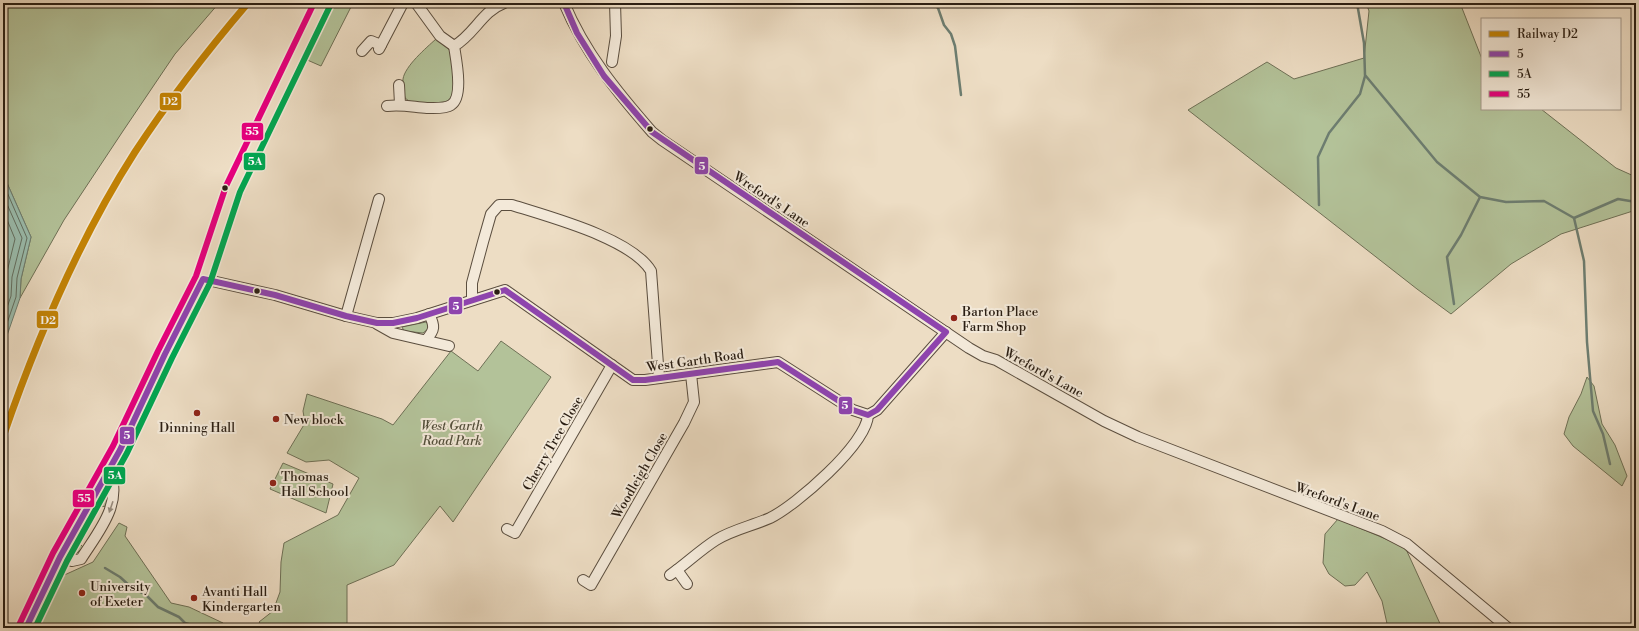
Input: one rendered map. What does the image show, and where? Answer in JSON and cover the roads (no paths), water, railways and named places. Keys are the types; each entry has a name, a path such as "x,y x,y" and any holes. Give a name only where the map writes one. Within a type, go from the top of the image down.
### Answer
{"highway":[{"path":"26,628 60,557 110,470 204,279 233,189 310,26 323,3"}],"street":[{"path":"362,51 371,41 380,47 402,3"},
{"path":"387,106 400,104 427,108 447,107 453,103 457,96 458,86 454,46 440,36 416,3"},
{"path":"454,46 467,36 493,9 504,3"},
{"name":"Wreford's Lane","path":"564,3 578,34 604,76 652,132 946,332 983,356 996,360 1104,421 1138,437 1382,531 1407,544 1508,628"},
{"path":"612,62 616,36 616,12 614,3"},
{"path":"399,85 400,104"},
{"path":"346,316 379,199"},
{"path":"472,300 472,283 482,242 491,214 499,205 512,205 597,234 635,255 647,265 651,271 660,378"},
{"name":"West Garth Road","path":"204,279 275,295 346,316 377,323 393,323 429,314 505,290 633,380 660,378 778,362 853,410 868,415"},
{"path":"426,340 434,329 434,325 429,314"},
{"name":"West Garth Road","path":"377,323 393,333 449,346"},
{"path":"687,584 674,572 716,540 770,518 789,507 836,465 864,430 868,415 878,410 946,332"},
{"name":"Cherry Tree Close","path":"515,533 612,365"},
{"name":"Woodleigh Close","path":"591,584 692,407 694,398 691,374"}],"water":[{"path":"3,174 31,237 21,279 20,298 3,347"}],"waterway":[{"path":"933,3 938,8 944,25 951,34 955,46 961,95"},
{"path":"1357,3 1364,43 1365,75 1437,162 1480,197 1506,202 1544,201 1574,218 1584,261 1587,342 1593,411 1603,434 1610,464"},
{"path":"1319,205 1318,157 1329,133 1360,94 1365,76"},
{"path":"1454,304 1447,257 1461,235 1480,197"},
{"path":"1574,218 1618,199 1636,202"},
{"path":"105,568 120,577 132,588 146,595 158,607 179,617 185,623 202,628"}],"rail line":[{"name":"D2","path":"3,437 30,363 60,291 77,255 114,186 135,152 175,95 248,3"}],"place":[{"name":"Barton Place Farm Shop","path":"954,318"},
{"name":"Dinning Hall","path":"197,413"},
{"name":"New block","path":"276,419"},
{"name":"Thomas Hall School","path":"273,483"},
{"name":"University of Exeter","path":"82,593"},
{"name":"Avanti Hall Kindergarten","path":"194,598"}],"park label":[{"name":"West Garth Road Park","path":"452,432"}]}
